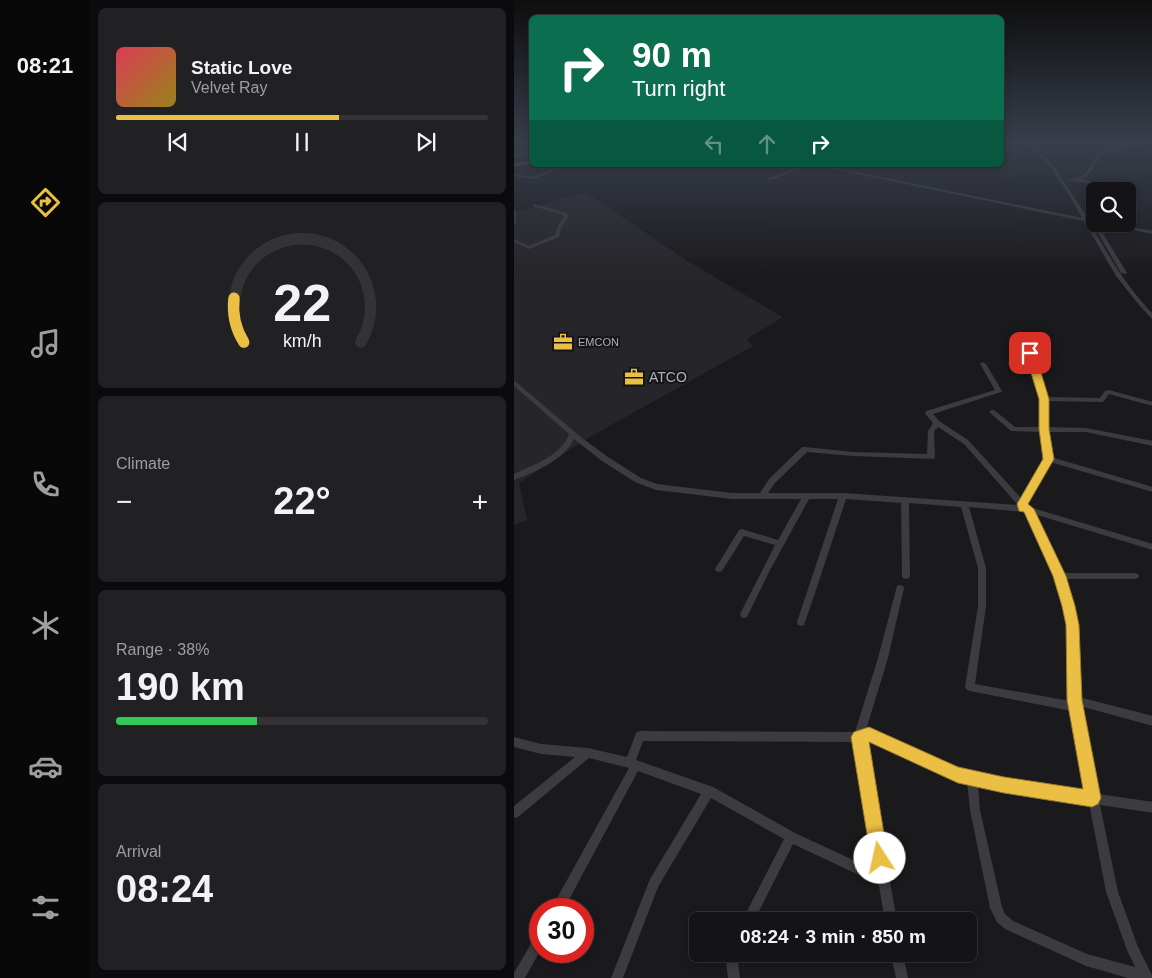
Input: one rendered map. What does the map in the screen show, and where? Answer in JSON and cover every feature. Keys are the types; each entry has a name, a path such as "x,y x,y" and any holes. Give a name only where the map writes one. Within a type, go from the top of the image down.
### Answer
{"street":[{"path":"927,188 1086,220"},
{"path":"1071,189 1086,220"},
{"path":"1071,189 1086,210"},
{"path":"514,240 530,248 557,236 559,228 566,217 565,214 535,206"},
{"path":"514,210 514,223"},
{"path":"1136,230 1152,233"},
{"path":"1093,232 1108,259 1152,318"},
{"path":"1101,232 1129,280 1152,311"},
{"path":"1025,507 1048,459 1044,429 1044,399 1032,365 1028,340"},
{"path":"983,364 999,392 928,413 937,423 966,442 1025,507 1060,576 1072,625 1075,704 1112,892 1133,950 1147,977"},
{"path":"1010,364 1032,365"},
{"path":"514,383 586,445 630,475 656,487 732,496 843,496 1025,507 1152,546"},
{"path":"1044,399 1102,400 1107,392 1152,404"},
{"path":"992,412 1013,429 1086,430 1152,444"},
{"path":"763,496 772,481 805,449 853,454 931,457 931,431 937,423"},
{"path":"514,478 554,456 572,439 573,433"},
{"path":"1048,459 1152,490"},
{"path":"801,622 819,574 825,546 843,496"},
{"path":"744,614 765,571 806,497"},
{"path":"905,501 906,576"},
{"path":"964,504 982,568 982,606 970,687 1075,704 1152,721"},
{"path":"719,569 742,532 781,544"},
{"path":"1060,576 1135,576"},
{"path":"889,912 859,737 883,658 900,588"},
{"path":"563,898 633,764 640,736 859,737 869,734 958,775 1004,785 1152,808"},
{"path":"514,742 541,749 588,753 633,764 709,791 791,837 863,870 883,875"},
{"path":"514,813 588,753"},
{"path":"972,777 977,819 996,908 1001,918 1010,925 1086,960 1147,977"},
{"path":"618,978 654,883 709,791"},
{"path":"753,912 791,837"},
{"path":"517,973 529,955"},
{"path":"732,962 734,978"},
{"path":"899,962 902,978"}],"shaded area":[{"path":"585,192 689,262 783,317 747,339 753,346 588,438 519,483 527,520 514,525 514,213"}],"place":[{"name":"EMCON","path":"563,342"},
{"name":"ATCO","path":"634,377"}],"route":[{"path":"880,858 859,737 869,734 958,775 1004,785 1092,798 1074,700 1072,625 1069,606 1060,576 1028,509 1023,508 1022,504 1048,459 1044,429 1044,399 1039,388 1030,353"}]}
